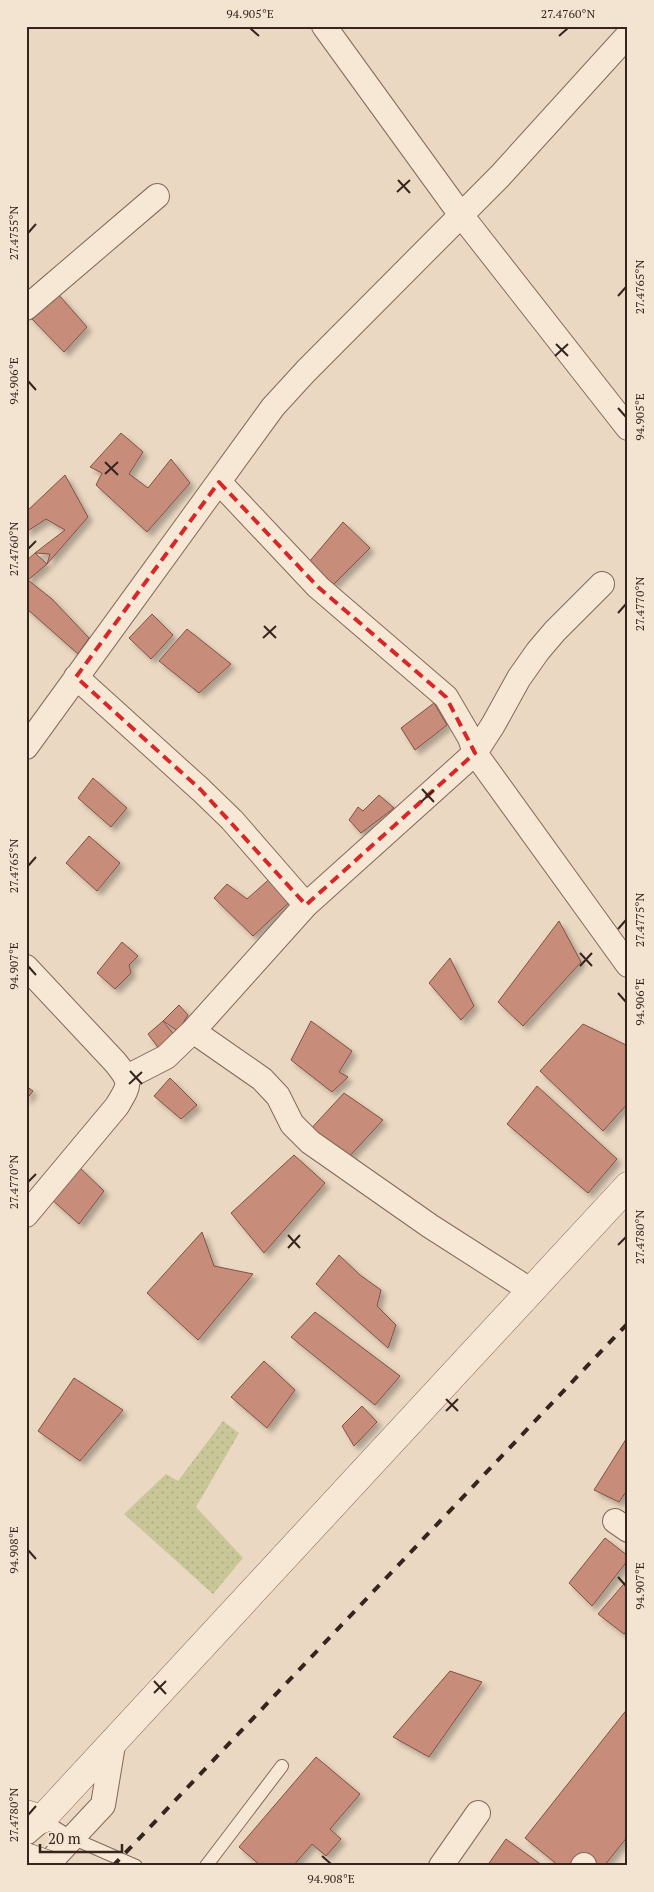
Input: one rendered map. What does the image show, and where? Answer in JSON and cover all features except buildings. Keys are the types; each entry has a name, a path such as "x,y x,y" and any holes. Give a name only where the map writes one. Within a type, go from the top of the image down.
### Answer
{"street":[{"path":"324,26 461,215 628,428"},
{"path":"26,747 273,406 500,176 628,35"},
{"path":"26,308 158,196"},
{"path":"219,482 318,587 446,697 470,738 475,753 628,965"},
{"path":"127,1077 166,1057 193,1031 306,905 475,753 498,717 519,678 538,650 555,630 602,584"},
{"path":"76,677 232,820 306,905"},
{"path":"26,967 106,1052 127,1077 128,1088 117,1106 26,1214"},
{"path":"193,1031 262,1079 278,1096 292,1124 310,1142 430,1226 530,1290"},
{"path":"32,1822 114,1739 628,1186"},
{"path":"46,1866 103,1805 114,1739"},
{"path":"441,1866 478,1813"},
{"path":"26,1857 52,1866"}],"lane":[{"path":"206,1866 282,1766"},
{"path":"32,1822 136,1866"}],"highlighted area":[{"path":"219,482 318,587 446,697 475,753 306,905 201,790 76,677"}],"shaded area":[{"path":"223,1421 239,1433 196,1507 243,1558 213,1594 124,1514 166,1474 178,1481"}],"railway":[{"path":"113,1866 628,1323"}]}
